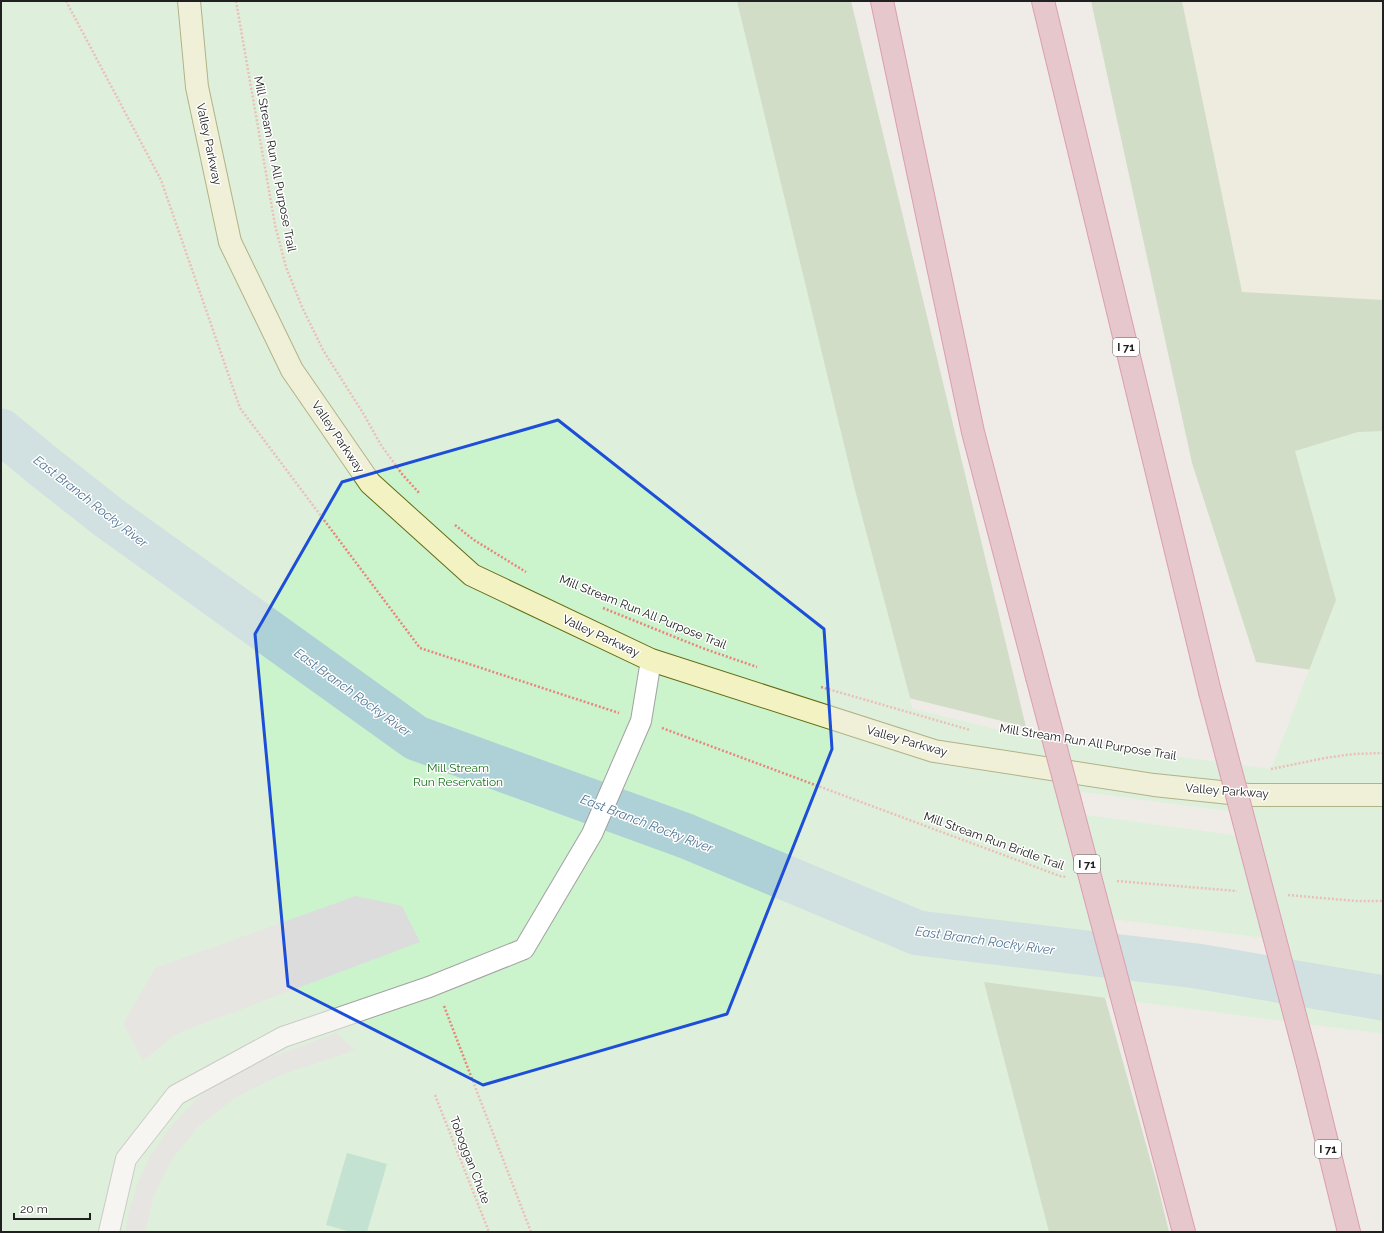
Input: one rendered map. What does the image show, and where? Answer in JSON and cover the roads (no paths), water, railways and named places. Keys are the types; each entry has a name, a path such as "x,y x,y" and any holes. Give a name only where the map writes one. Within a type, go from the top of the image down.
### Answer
{"highway":[{"name":"I 71","path":"882,1 972,432 1184,1232"},
{"name":"I 71","path":"1042,1 1210,692 1308,1065 1349,1232"}],"street":[{"name":"Valley Parkway","path":"189,1 197,87 230,242 292,370 370,483 472,575 651,660 934,751 1154,785 1249,795 1383,795"},
{"path":"109,1232 126,1159 176,1094 283,1037 437,984 524,949 592,834 641,721 651,660"}],"waterway":[{"name":"East Branch Rocky River","path":"1,431 108,517 416,738 686,836 918,933 1197,966 1383,998"}],"park label":[{"name":"Mill Stream Run Reservation","path":"458,775"}]}
